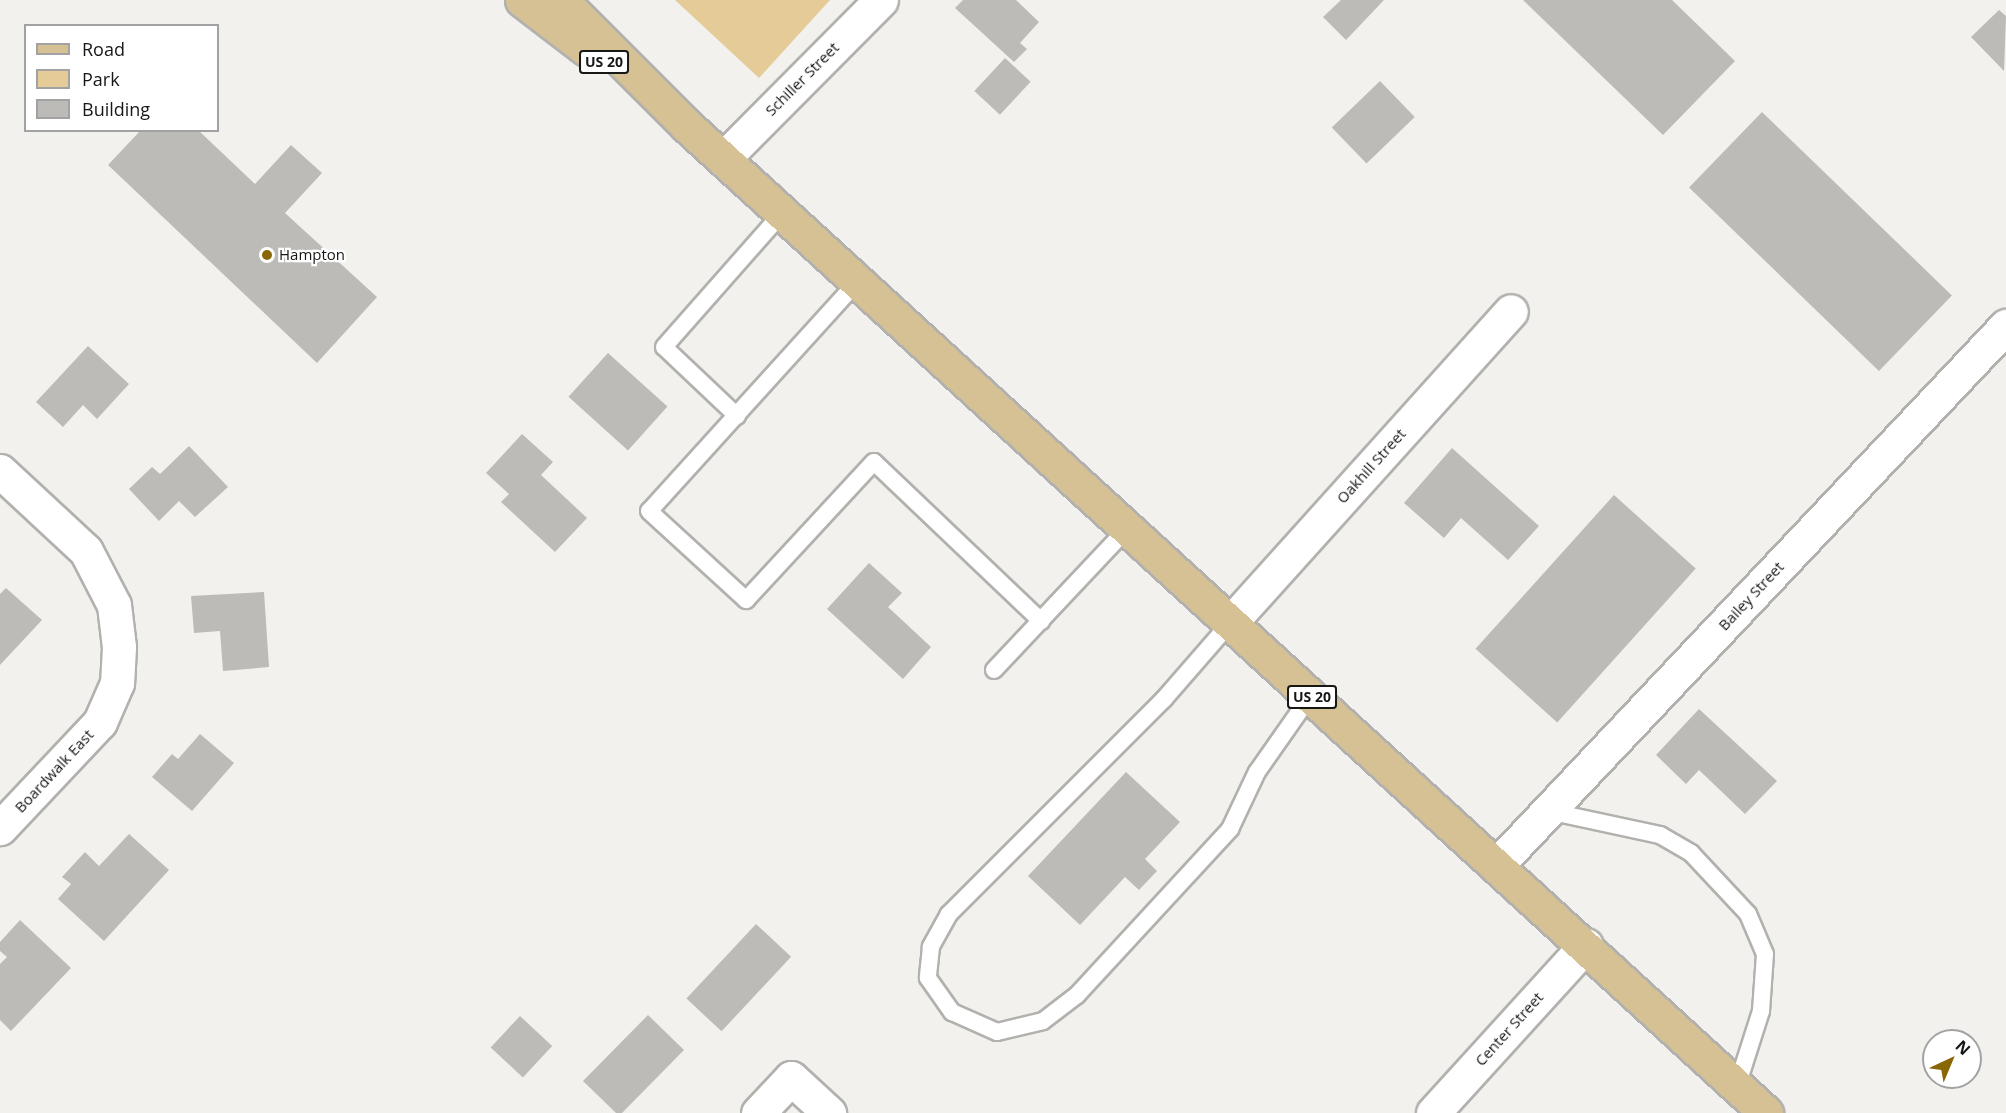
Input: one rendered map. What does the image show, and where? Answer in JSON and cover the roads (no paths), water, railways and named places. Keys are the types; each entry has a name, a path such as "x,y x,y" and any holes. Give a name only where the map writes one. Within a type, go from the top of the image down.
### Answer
{"main road":[{"name":"US 20","path":"522,0 686,125"},
{"name":"US 20","path":"561,0 686,125 1496,866 1586,945 1766,1113"}],"street":[{"name":"Schiller Street","path":"723,159 880,0"},
{"name":"Oakhill Street","path":"1231,622 1511,310"},
{"name":"Bailey Street","path":"1496,866 2006,326"},
{"name":"Boardwalk East","path":"0,471 86,551 114,605 119,646 117,683 100,722 0,828"},
{"name":"Center Street","path":"1433,1113 1586,945"},
{"path":"758,1113 791,1078 828,1113"}],"lane":[{"path":"737,417 664,347 782,213"},
{"path":"857,282 737,417 649,511 746,600 874,462 1041,621"},
{"path":"994,670 1128,528"},
{"path":"1231,622 1164,699 949,914 931,947 928,978 952,1012 997,1032 1043,1021 1077,995 1230,829 1257,772 1311,695"},
{"path":"1548,811 1660,835 1691,852 1748,914 1765,954 1761,1011 1737,1086"}],"place":[{"name":"Hampton","path":"267,255"}]}
